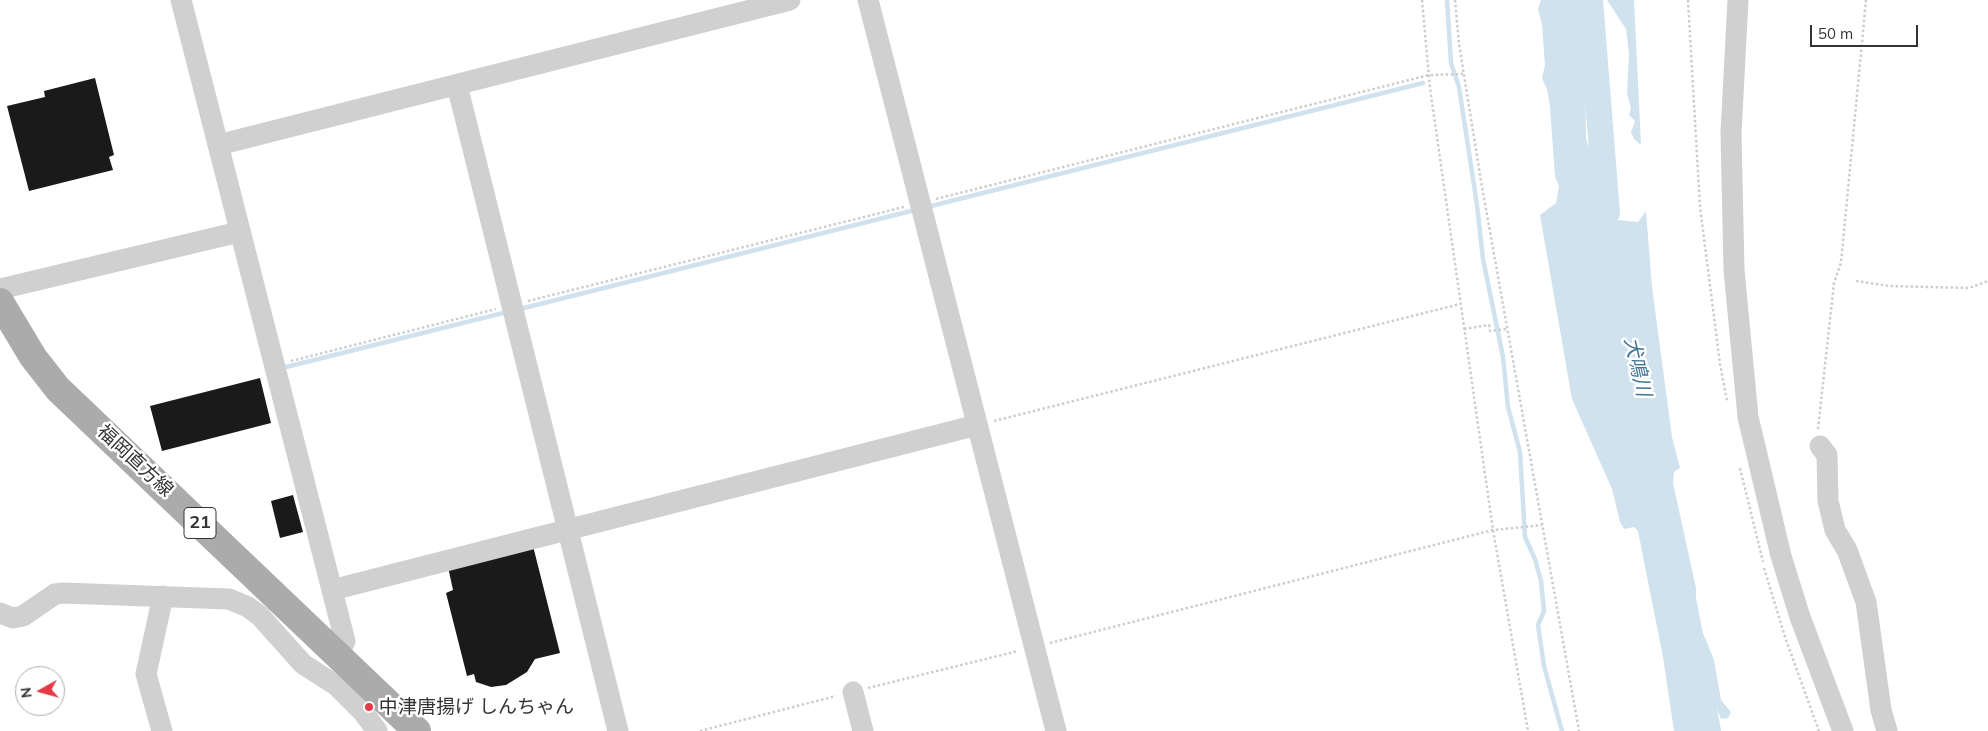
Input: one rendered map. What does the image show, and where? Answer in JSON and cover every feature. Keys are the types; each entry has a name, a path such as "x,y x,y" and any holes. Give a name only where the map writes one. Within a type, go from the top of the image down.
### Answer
{"main road":[{"name":"福岡直方線","path":"0,302 33,358 58,389 417,731"}],"street":[{"path":"181,0 332,590 344,641 338,655"},
{"path":"218,145 790,0"},
{"path":"868,0 1056,731"},
{"path":"1738,0 1731,133 1733,241 1748,417 1781,556 1800,617 1843,731"},
{"path":"457,85 618,731"},
{"path":"0,289 239,232"},
{"path":"332,590 977,425"},
{"path":"1820,446 1827,455 1828,501 1835,530 1848,550 1866,602 1881,710 1887,731"},
{"path":"0,613 12,618 23,616 55,594 229,599 248,607 260,616 303,664 337,686 369,728"},
{"path":"162,731 146,674 163,596"},
{"path":"854,692 863,731"}],"path":[{"path":"1422,0 1429,75 1460,304 1493,530 1528,731"},
{"path":"1455,0 1464,74 1579,731"},
{"path":"1688,0 1700,207"},
{"path":"1820,446 1818,432 1834,284 1841,263 1866,0"},
{"path":"274,366 1429,75 1464,74"},
{"path":"1856,281 1890,286 1969,288 1988,281"},
{"path":"977,425 1460,304"},
{"path":"1464,329 1490,325 1490,331 1508,329"},
{"path":"700,731 1493,530 1542,525"}],"water":[{"path":"1541,0 1602,0 1598,17 1585,26 1582,34 1589,73 1585,81 1586,138 1590,152 1613,192 1615,214 1618,220 1638,222 1646,211 1652,287 1672,437 1680,468 1674,472 1673,483 1696,588 1696,616 1714,660 1721,700 1731,712 1728,718 1721,719 1706,680 1696,640 1687,638 1698,718 1708,731 1674,731 1663,657 1638,531 1634,527 1624,529 1620,522 1612,489 1572,399 1540,215 1556,203 1559,186 1555,176 1550,107 1547,89 1542,78 1545,65 1542,24 1538,9"},
{"path":"1607,0 1634,0 1641,145 1634,139 1631,132 1635,121 1629,115 1631,108 1627,94 1629,54 1626,29"}],"building":[{"path":"95,78 114,155 109,157 113,170 29,191 7,106 45,97 44,91"},
{"path":"260,378 271,423 162,451 150,406"},
{"path":"293,495 303,532 280,538 271,501"},
{"path":"533,546 560,653 535,659 527,672 506,685 491,687 476,682 474,674 467,676 446,593 453,590 448,567"}],"waterway":[{"path":"1447,0 1451,63 1459,87 1477,205 1483,259 1503,357 1508,407 1520,452 1525,537 1535,559 1541,581 1544,611 1538,625 1544,666 1562,731"},
{"name":"犬鳴川","path":"1590,0 1607,213"},
{"path":"927,207 1423,83"},
{"path":"520,309 915,210"},
{"path":"282,368 507,312"},
{"name":"犬鳴川","path":"1684,604 1708,731"}],"place":[{"name":"中津唐揚げ しんちゃん","path":"369,707"}]}
